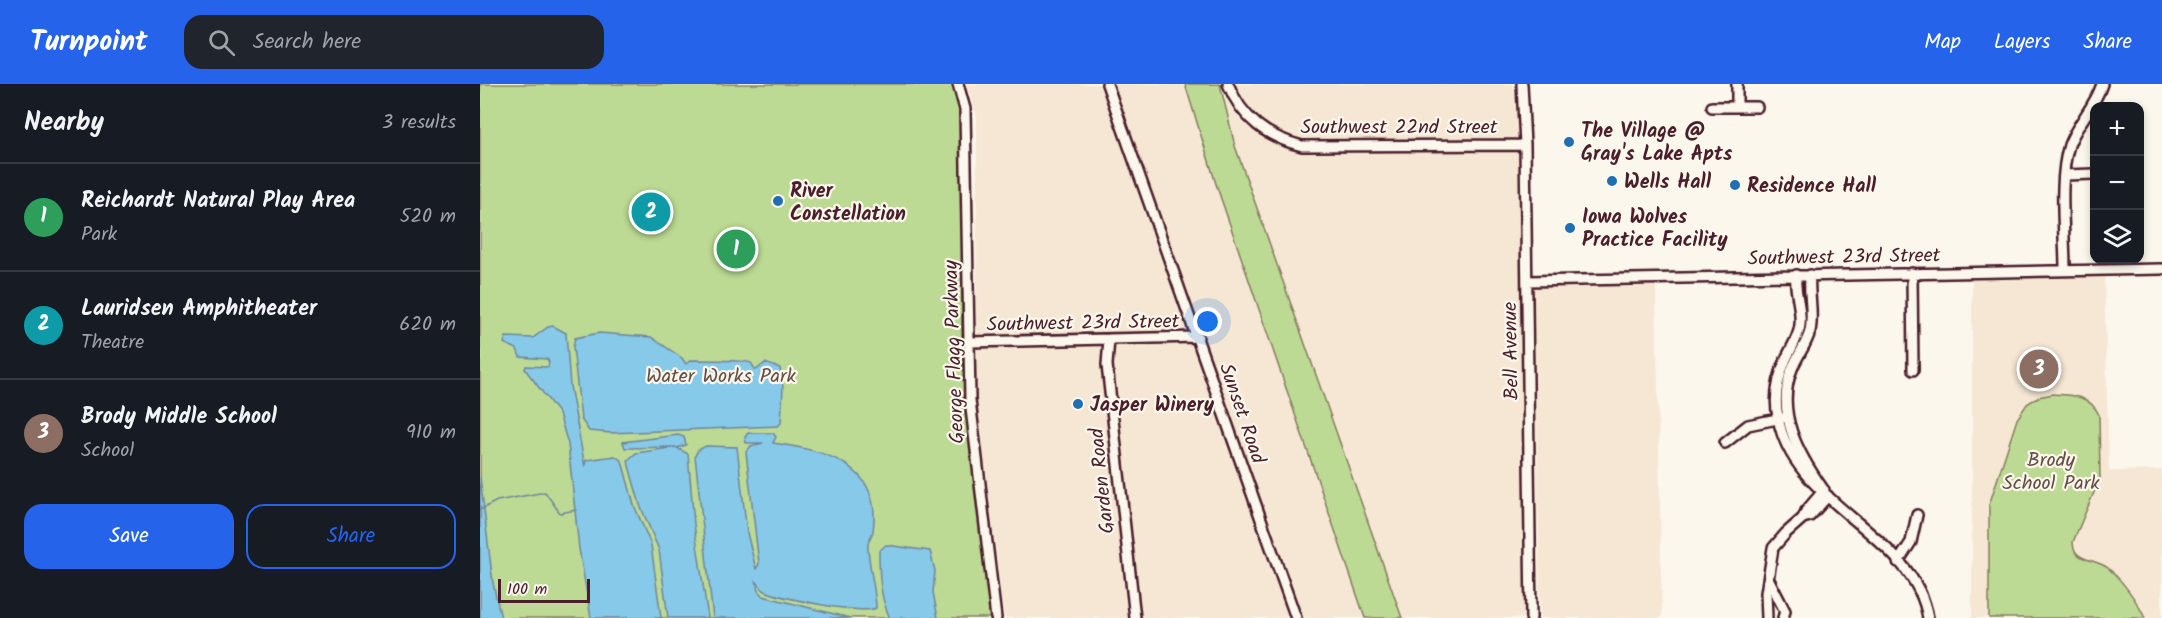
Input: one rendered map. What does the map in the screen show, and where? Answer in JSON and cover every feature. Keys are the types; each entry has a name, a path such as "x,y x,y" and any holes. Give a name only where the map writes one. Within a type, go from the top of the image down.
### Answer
{"street":[{"name":"George Flagg Parkway","path":"958,84 965,110 973,432 996,618"},
{"name":"Sunset Road","path":"1107,84 1296,618"},
{"name":"Southwest 22nd Street","path":"1228,84 1238,105 1258,127 1283,141 1302,146 1525,145"},
{"name":"Bell Avenue","path":"1522,84 1525,145 1531,618"},
{"path":"1737,84 1737,107"},
{"path":"2065,270 2065,175 2070,144 2093,105 2102,84"},
{"path":"1712,107 1757,107"},
{"path":"2065,175 2090,174"},
{"name":"Southwest 23rd Street","path":"1527,281 2162,269"},
{"path":"1912,273 1914,370"},
{"path":"1796,275 1795,289 1800,326 1783,418 1801,456 1825,492 1898,562 1917,585 1928,618"},
{"path":"1797,348 1812,320 1810,275"},
{"name":"Southwest 23rd Street","path":"969,342 1198,337"},
{"name":"Garden Road","path":"1109,339 1107,365 1135,618"},
{"path":"1725,442 1748,425 1783,418"},
{"path":"1767,618 1766,604 1773,548 1803,518 1810,516 1825,492"},
{"path":"1898,562 1911,543 1917,515"},
{"path":"1769,580 1785,611 1783,618"}],"shaded area":[{"path":"966,84 1185,84 1217,187 1365,618 1004,618 976,391 977,116"},
{"path":"1230,84 1513,84 1517,110 1526,618 1402,618 1235,146 1225,101"},
{"path":"2104,270 2109,471 2162,470 2162,618 1972,618 1972,272"},
{"path":"1656,285 1662,618 1540,618 1534,287"}],"green space":[{"name":"Water Works Park","path":"480,84 956,84 962,103 962,346 966,413 993,618 480,618"},
{"path":"1185,84 1220,84 1235,146 1402,618 1365,618 1217,187"},
{"name":"Brody School Park","path":"2053,394 2080,397 2091,403 2099,415 2100,478 2073,542 2074,548 2081,556 2108,568 2129,591 2145,618 1989,618 1989,505 2017,419 2027,404 2038,397"}],"water":[{"path":"553,326 566,333 570,386 585,467 586,460 615,456 622,461 634,505 651,545 661,618 591,618 579,549 568,444 559,414 525,369 526,366 548,367 549,362 547,359 520,357 517,349 504,343 506,337 533,338"},
{"path":"599,333 651,337 682,358 686,364 691,360 733,361 751,363 756,370 765,363 780,368 783,388 781,423 778,426 611,433 589,431 581,419 573,347 575,338"},
{"path":"748,433 773,433 776,437 773,443 811,450 845,464 859,475 868,490 874,508 873,531 868,542 868,550 876,608 868,610 839,608 804,601 765,591 756,581 758,591 763,596 850,618 713,618 695,456 698,450 706,446 737,447 747,533 756,569 759,564 746,452 751,446 763,443 746,443 745,437"},
{"path":"678,435 684,437 686,445 677,448 688,454 694,524 708,618 668,618 659,550 640,505 629,466 628,460 636,453 676,447 625,448 623,442"},
{"path":"480,477 493,583 501,618 480,618"},
{"path":"886,545 930,551 935,571 933,592 938,618 887,618 889,616 882,593 879,560 879,551"}],"waterway":[{"path":"480,510 497,501 545,492 560,513 576,510"}],"place":[{"name":"The Village @ Gray's Lake Apts","path":"1569,142"},
{"name":"Wells Hall","path":"1612,181"},
{"name":"Residence Hall","path":"1735,185"},
{"name":"River Constellation","path":"778,201"},
{"name":"Lauridsen Amphitheater","path":"651,212"},
{"name":"Iowa Wolves Practice Facility","path":"1570,228"},
{"name":"Reichardt Natural Play Area","path":"736,249"},
{"name":"Brody Middle School","path":"2039,369"},
{"name":"Jasper Winery","path":"1078,404"}]}
